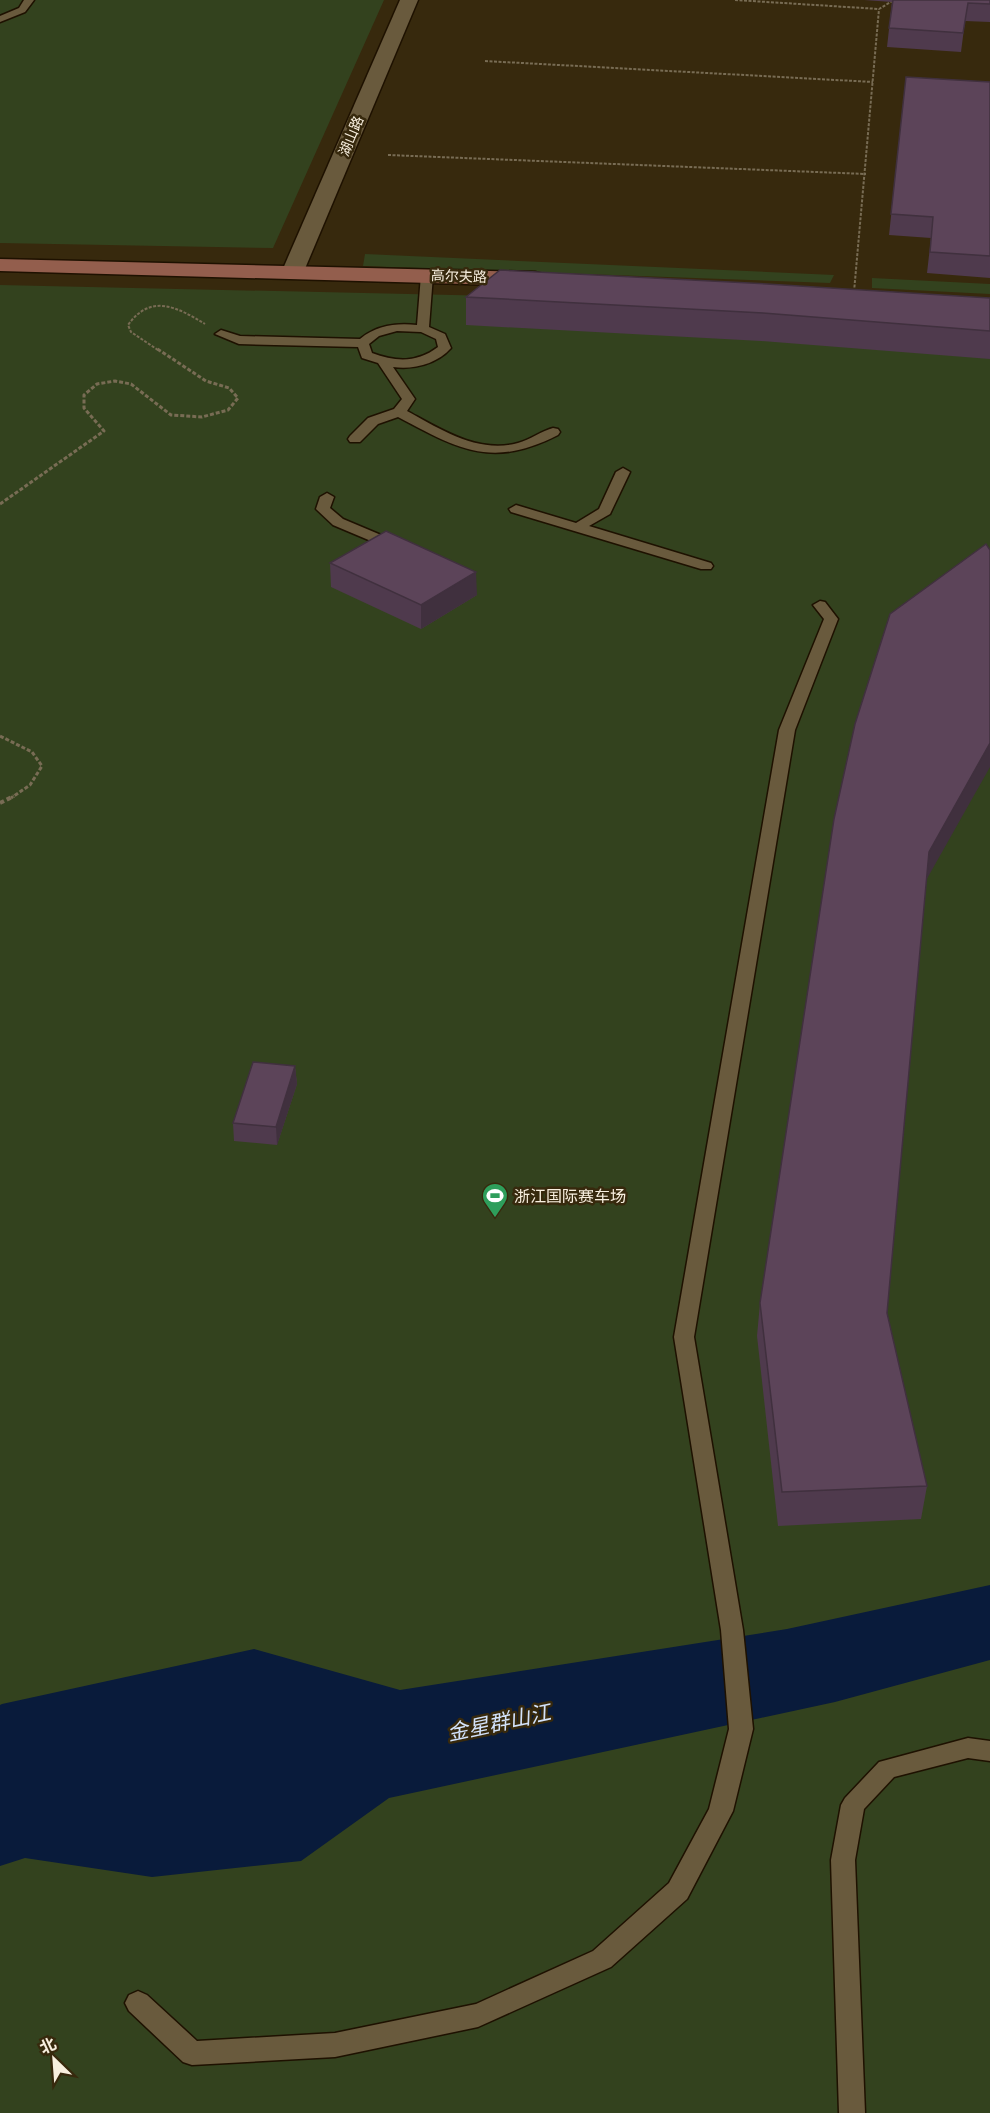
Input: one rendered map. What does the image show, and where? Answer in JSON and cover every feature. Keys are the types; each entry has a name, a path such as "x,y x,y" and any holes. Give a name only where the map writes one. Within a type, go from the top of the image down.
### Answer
{"street":[{"name":"湖山路","path":"293,271 409,0"},
{"name":"高尔夫路","path":"0,265 556,279"}],"lane":[{"path":"0,19 22,10 29,0"},
{"path":"423,329 427,275"},
{"path":"221,334 239,340 363,343 375,333 397,327 423,329 441,337 445,348 433,359 410,364 384,363 366,354 363,343"},
{"path":"356,439 373,421 399,412 409,399 384,363"},
{"path":"399,412 460,444 484,450 521,447 553,432"},
{"path":"578,527 605,511 623,472"},
{"path":"327,497 323,509 339,522 403,549"},
{"path":"516,509 706,566"},
{"path":"138,2003 192,2053 335,2045 478,2015 602,1959 678,1891 721,1811 741,1729 732,1630 684,1337 787,730 831,619 820,604"},
{"path":"852,2113 843,1860 853,1805 887,1769 968,1748 990,1751"}],"path":[{"path":"735,0 879,9 894,0"},
{"path":"854,294 879,9"},
{"path":"485,61 873,82"},
{"path":"388,155 866,174"},
{"path":"0,504 104,431 84,408 84,395 97,384 115,381 131,384 171,415 201,417 210,415 228,410 238,398 229,388 206,381 131,332 128,325 134,314 147,307 164,306 183,311 221,334"},
{"path":"0,736 32,752 42,766 36,781 16,796 0,803"}],"green space":[{"path":"0,0 384,0 273,248 0,243"},
{"path":"365,254 834,275 830,283 363,266"},
{"path":"872,278 990,284 990,294 872,288"},
{"name":"浙江国际赛车场","path":"0,285 497,296 990,326 990,2113 0,2113"}],"water":[{"name":"金星群山江","path":"990,1585 990,1660 835,1702 389,1798 301,1861 152,1877 25,1858 0,1866 0,1705 2,1704 254,1649 400,1690 787,1629"}],"building":[{"path":"893,0 990,0 990,4 968,3 963,33 889,28"},
{"path":"906,77 990,82 990,256 930,252 933,217 891,214"},
{"path":"500,270 990,298 990,331 763,313 466,297"},
{"path":"386,531 476,572 421,605 330,563"},
{"path":"986,544 990,550 990,743 929,852 887,1313 927,1486 782,1492 760,1303 834,819 855,724 890,614"},
{"path":"253,1062 295,1066 276,1127 233,1123"}],"place":[{"name":"浙江国际赛车场","path":"495,1219"}]}
